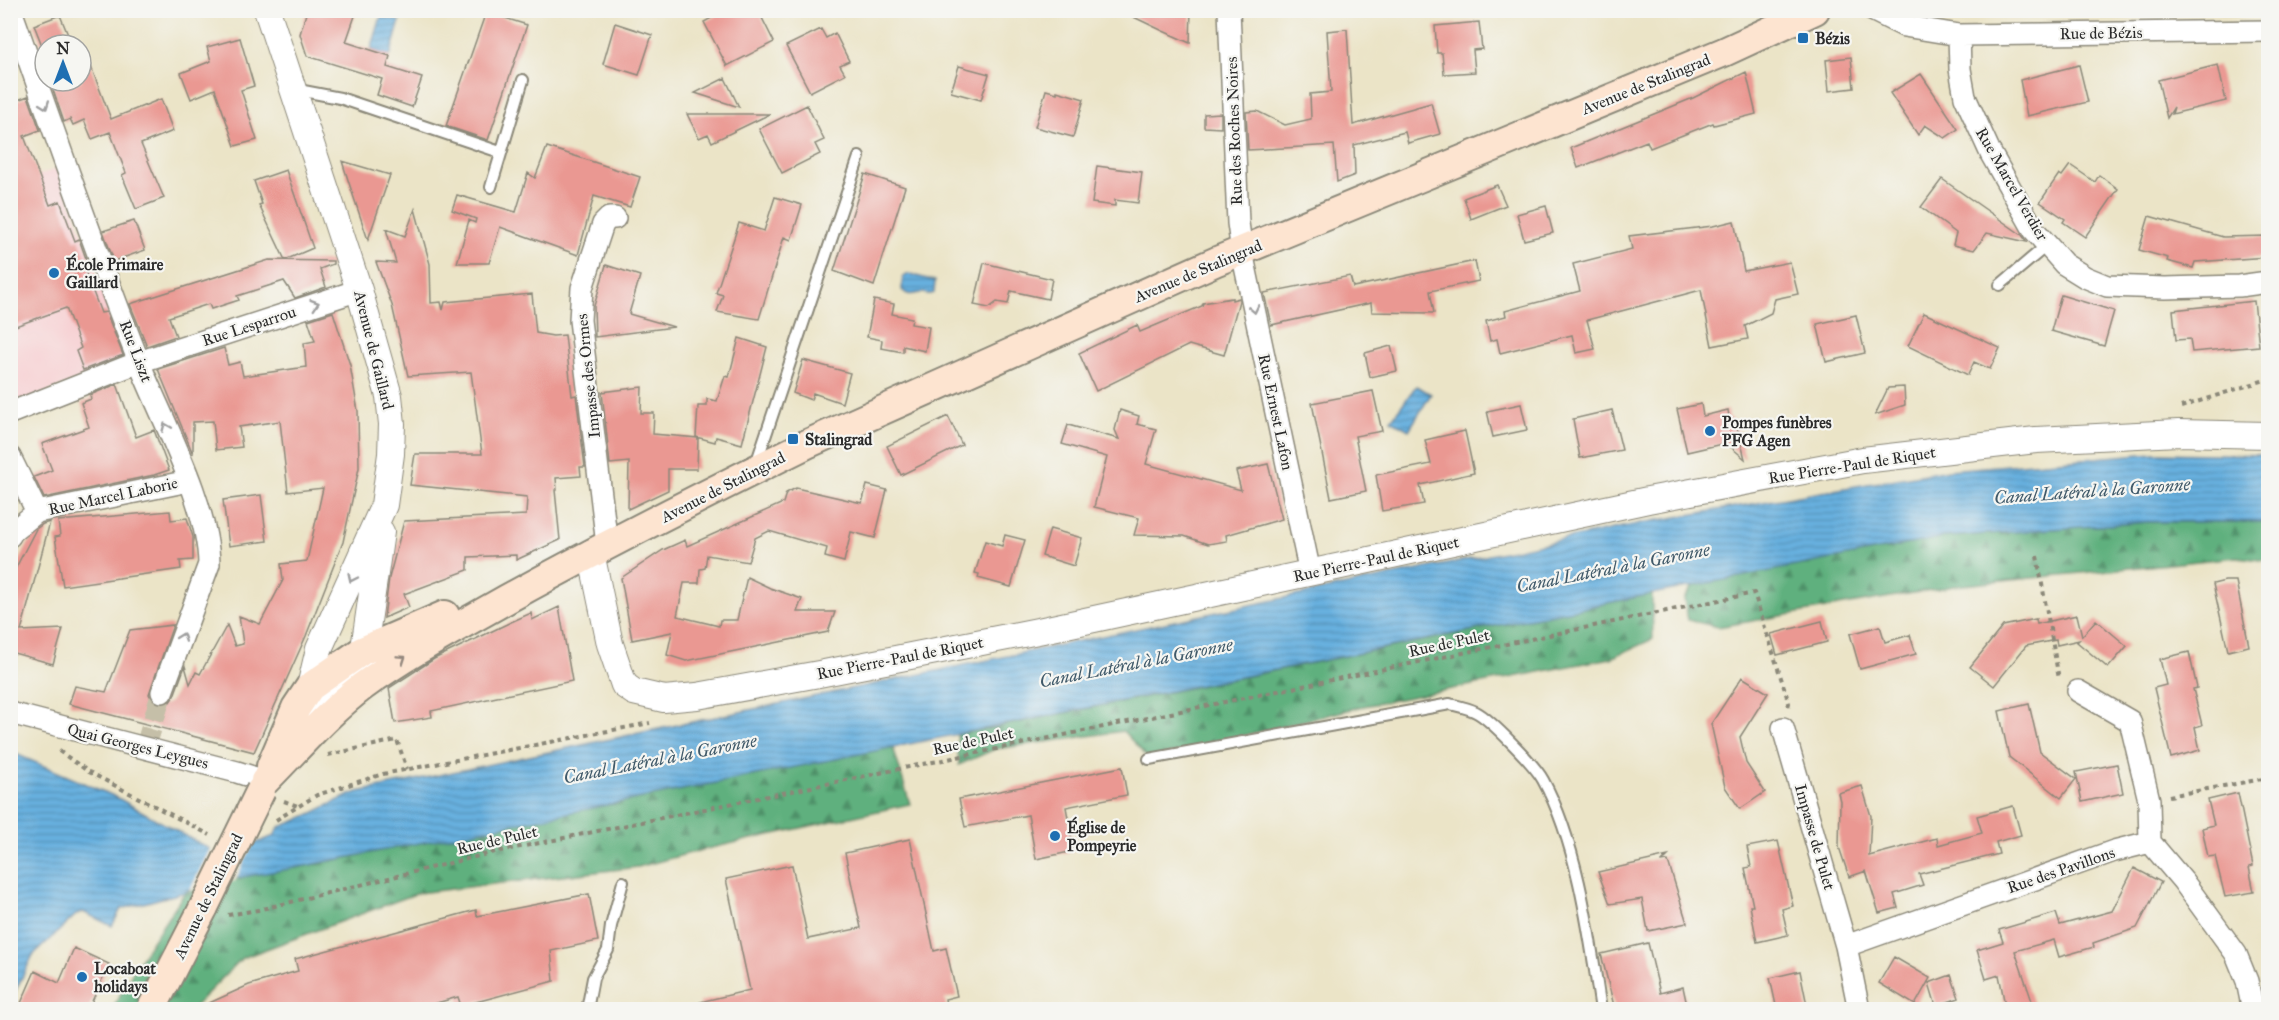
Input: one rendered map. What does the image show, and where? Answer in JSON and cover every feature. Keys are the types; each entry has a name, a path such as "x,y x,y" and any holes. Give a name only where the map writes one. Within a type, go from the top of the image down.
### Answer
{"main road":[{"name":"Avenue de Stalingrad","path":"263,786 316,745 362,687 416,651 599,549 754,470 807,444 1242,252 1724,52 1815,10"},
{"name":"Avenue de Stalingrad","path":"151,1010 263,786 296,708 310,687 362,651 599,549"}],"street":[{"name":"Rue Liszt","path":"11,10 139,362 189,481 208,544 209,564 162,692"},
{"name":"Avenue de Gaillard","path":"267,10 360,290 389,396 392,424 391,454 384,505 319,649 310,687"},
{"name":"Rue des Roches Noires","path":"1229,10 1235,175 1242,252"},
{"name":"Rue de Bézis","path":"1872,10 1904,26 1959,35 2268,31"},
{"path":"1901,10 1934,31"},
{"name":"Rue Marcel Verdier","path":"1959,35 1960,69 1965,97 1991,154 2034,230 2064,264 2085,277 2107,285 2165,288 2228,287 2268,282"},
{"name":"Impasse des Ormes","path":"599,549 580,303 582,288 603,224 609,218 615,218"},
{"name":"Rue Ernest Lafon","path":"1242,252 1310,573"},
{"name":"Rue Lesparrou","path":"10,413 139,362 360,290"},
{"name":"Rue Pierre-Paul de Riquet","path":"599,549 610,644 624,685 634,692 664,699 697,696 819,674 1043,630 1648,500 1863,460 2036,440 2178,433 2268,435"},
{"path":"10,458 37,512 11,532"},
{"name":"Rue Marcel Laborie","path":"37,512 189,481"},
{"path":"316,745 321,699 361,669 384,505"},
{"path":"2078,691 2130,721 2149,800 2150,842 2184,881 2236,954 2247,981 2253,1010"},
{"name":"Quai Georges Leygues","path":"10,713 237,771 263,786"},
{"name":"Impasse de Pulet","path":"1783,728 1846,946"},
{"name":"Rue des Pavillons","path":"1846,946 2114,850 2150,842"},
{"path":"1846,946 1859,1010"}],"lane":[{"path":"490,187 523,80"},
{"path":"293,88 340,98 500,152"},
{"path":"754,470 858,157"},
{"path":"2000,285 2046,246"},
{"path":"1149,759 1450,704 1478,713 1516,747 1543,778 1562,825 1576,869 1601,1010"},
{"path":"587,1010 593,978 608,950 611,926 623,882"}],"path":[{"path":"2173,410 2268,380"},
{"path":"2037,556 2058,678 2068,687 2078,691"},
{"name":"Rue de Pulet","path":"202,911 215,917 258,910 491,853 1754,593 1789,703 1783,728"},
{"path":"271,826 275,820 317,795 348,784 407,769 653,722"},
{"path":"316,745 397,740 407,769"},
{"path":"56,749 89,771 215,838"},
{"path":"2149,800 2268,778"}],"shaded area":[{"name":"École Primaire Gaillard","path":"58,168 129,359 11,407 11,186"}],"green space":[{"path":"2148,522 2268,522 2268,561 2237,557 1954,586 1718,627 1688,620 1684,599 1694,585 1945,537"},
{"path":"1652,594 1653,639 1611,658 1364,706 1149,759 1123,731 995,749 959,765 957,735"},
{"path":"893,747 910,804 702,850 638,867 418,893 242,958 192,1009 112,1010 137,964 185,892 244,876 300,867"}],"water":[{"path":"381,17 400,21 390,56 371,50"},
{"path":"909,274 935,281 934,293 907,294 904,292 902,290 903,277"},
{"path":"1416,386 1431,394 1409,430 1391,420"},
{"name":"Canal Latéral à la Garonne","path":"2155,453 2268,455 2268,522 2148,522 1945,537 300,867 196,885 185,892 121,909 112,926 83,912 77,914 33,955 11,1000 11,752 116,797 211,850 262,841 274,836 279,827 358,792 1642,523 1949,470"}],"pier":[{"path":"255,840 235,881 197,888 189,892 211,847"}],"building":[{"path":"307,10 357,10 346,42 390,56 387,67 422,78 412,107 377,95 382,79 307,56 300,34"},
{"path":"726,10 758,10 774,42 727,66 704,22"},
{"path":"1119,10 1191,10 1190,43 1163,31"},
{"path":"486,12 527,25 488,140 446,126"},
{"path":"60,15 67,33 37,33 34,25"},
{"path":"1479,22 1482,49 1473,50 1475,72 1444,74 1442,53 1437,53 1435,26"},
{"path":"615,23 652,35 639,75 603,64"},
{"path":"821,29 826,38 835,33 849,61 840,65 845,74 810,92 786,46"},
{"path":"1347,29 1353,125 1431,103 1440,134 1408,143 1405,132 1354,145 1355,175 1337,182 1334,145 1248,150 1246,112 1257,111 1285,125 1311,119 1310,94 1331,92 1327,31"},
{"path":"240,38 254,86 241,90 257,140 235,146 215,89 191,99 181,73 211,61 207,47"},
{"path":"1851,57 1854,88 1829,91 1826,60"},
{"path":"2079,65 2088,102 2027,116 2020,80"},
{"path":"2218,65 2226,101 2172,114 2174,107 2167,118 2158,80"},
{"path":"959,66 989,74 981,100 951,92"},
{"path":"93,72 111,119 161,99 173,131 141,144 164,198 136,209 122,175 126,173 110,132 92,139 84,120 73,125 70,119 64,122 54,93 93,93"},
{"path":"1746,72 1756,114 1714,125 1713,123 1650,148 1647,141 1578,168 1571,148 1693,98"},
{"path":"1921,74 1958,129 1945,138 1925,125 1918,135 1890,93"},
{"path":"725,78 739,107 695,93"},
{"path":"1046,90 1084,99 1073,137 1035,127"},
{"path":"28,96 40,130 24,136 50,205 60,201 75,241 79,239 90,270 85,271 101,313 106,312 123,355 83,370 76,351 81,348 66,308 10,328 10,262 18,259 10,240 10,103"},
{"path":"807,105 824,140 815,144 820,154 782,173 759,129"},
{"path":"1221,113 1221,128 1204,127 1204,114"},
{"path":"687,114 770,114 712,142 708,134 699,138"},
{"path":"547,147 640,177 630,207 594,196 578,255 500,227 489,263 457,263 469,220 475,223 476,219 452,210 457,195 516,212 528,173 535,178"},
{"path":"342,161 390,175 368,240 350,186"},
{"path":"2070,165 2095,182 2099,175 2118,189 2085,237 2063,222 2065,219 2040,202 2059,174 2062,176"},
{"path":"1097,166 1142,172 1138,203 1115,200 1115,206 1092,203"},
{"path":"286,170 313,248 285,260 259,205 262,204 254,181"},
{"path":"865,174 905,187 874,286 834,271"},
{"path":"1942,179 2022,235 2027,242 1987,233 1974,250 1953,245 1956,233 1921,207"},
{"path":"1497,185 1506,205 1471,219 1464,198"},
{"path":"775,197 802,205 791,240 784,237 759,319 717,312 723,295 716,293 739,223 764,231"},
{"path":"1546,206 1553,233 1524,240 1517,214"},
{"path":"415,209 430,264 431,303 441,302 443,310 445,302 532,294 536,333 553,336 565,335 572,396 576,395 585,467 580,467 581,476 556,478 560,540 516,560 516,555 468,557 468,570 404,594 409,607 384,618 389,578 404,521 526,515 527,497 410,485 415,454 482,454 471,372 408,376 392,305 376,262 396,263 386,229 405,236"},
{"path":"2149,216 2223,237 2268,236 2268,257 2195,262 2193,268 2167,261 2168,258 2139,250"},
{"path":"134,221 145,250 114,261 103,231"},
{"path":"1734,221 1744,271 1790,262 1798,294 1775,299 1771,313 1745,326 1748,339 1712,346 1701,290 1587,320 1595,349 1576,353 1572,335 1500,353 1497,339 1490,341 1486,321 1506,316 1505,311 1580,291 1573,264 1632,249 1629,236 1713,226"},
{"path":"269,260 333,261 333,264 320,269 326,287 295,298 284,281 237,296 239,300 211,309 209,304 169,317 176,336 147,346 130,304"},
{"path":"1475,261 1479,281 1430,291 1434,313 1372,312 1371,303 1271,325 1264,293 1350,276 1353,287"},
{"path":"984,263 1052,279 1048,299 1011,291 1008,304 997,302 989,308 974,305"},
{"path":"606,265 640,276 629,314 674,327 595,337 594,306"},
{"path":"2061,295 2114,311 2104,346 2051,331"},
{"path":"1232,298 1232,300 1239,298 1239,301 1224,355 1189,345 1096,391 1079,353 1137,325 1140,332 1202,306 1203,303"},
{"path":"874,300 894,304 892,314 912,318 911,324 929,327 925,351 903,346 903,352 881,348 882,340 867,337"},
{"path":"2254,301 2259,346 2192,352 2190,339 2176,340 2173,310"},
{"path":"333,312 350,365 358,411 359,468 343,542 306,636 254,752 69,704 75,686 106,692 130,630 173,625 149,694 157,704 164,705 170,702 185,666 190,684 196,672 200,674 227,625 235,646 243,644 239,616 260,624 283,580 281,564 307,561 323,488 288,492 280,421 239,427 242,447 216,450 213,421 193,422 193,454 158,369 224,348 228,365 240,362 243,376 306,367 304,343 315,341 308,320"},
{"path":"1924,313 2000,348 1990,369 1974,362 1968,375 1908,346"},
{"path":"1856,315 1865,353 1826,362 1817,324"},
{"path":"739,338 767,347 742,444 716,437 715,442 696,437 698,406 707,406 707,399 717,401 725,376 729,377"},
{"path":"1391,346 1397,371 1370,377 1365,353"},
{"path":"803,360 850,373 842,403 813,393 811,400 793,393"},
{"path":"117,384 136,437 154,430 169,470 44,498 34,477 52,470 42,444 89,427 81,403 91,399 90,395"},
{"path":"642,387 641,413 654,413 653,434 698,438 697,469 668,469 668,490 628,509 629,462 610,464 602,392"},
{"path":"1904,387 1905,405 1875,415 1888,388"},
{"path":"1373,391 1382,431 1355,436 1366,491 1331,498 1312,403"},
{"path":"1521,404 1527,430 1493,437 1487,411"},
{"name":"Pompes funèbres PFG Agen","path":"1701,404 1703,416 1728,410 1729,417 1736,423 1745,459 1726,443 1687,452 1677,409"},
{"path":"1120,410 1139,416 1137,424 1156,429 1146,464 1241,490 1236,471 1268,464 1282,519 1226,535 1227,541 1208,544 1184,536 1134,535 1139,518 1094,507 1107,457 1062,444 1068,425 1119,439 1115,430"},
{"path":"1612,410 1622,450 1580,458 1573,419"},
{"path":"948,416 962,445 901,475 887,446"},
{"path":"1465,431 1474,473 1420,485 1424,504 1382,511 1376,475 1431,464 1425,440"},
{"path":"867,485 887,490 875,538 851,532 844,562 825,557 827,548 769,531 755,538 748,562 707,555 705,568 700,569 699,583 684,583 677,616 719,626 720,620 737,620 747,577 802,599 797,612 835,612 828,632 686,661 667,655 672,632 632,640 621,578 663,550 685,540 687,546 783,503 786,493 796,488 862,503"},
{"path":"261,495 267,541 229,546 223,500"},
{"path":"170,511 171,520 187,518 193,537 193,560 180,561 181,569 63,586 55,537 60,536 58,521"},
{"path":"50,522 21,631 63,629 53,664 10,652 10,579 36,529"},
{"path":"1050,529 1082,538 1074,566 1042,556"},
{"path":"1005,535 1025,540 1011,587 978,578 979,574 975,573 985,541 1002,546"},
{"path":"2236,581 2249,646 2228,651 2213,584"},
{"path":"559,607 572,681 431,711 432,717 395,723 389,688 434,659 511,622 531,613 532,620"},
{"path":"2077,615 2082,636 2096,620 2127,646 2108,668 2077,642 2079,640 2057,645 2056,640 2026,646 1994,686 1970,667 2003,626 2036,619 2037,624"},
{"path":"1822,621 1827,642 1777,655 1771,634"},
{"path":"1880,626 1885,642 1910,635 1916,654 1860,669 1850,634"},
{"path":"2189,652 2197,688 2193,689 2202,725 2195,727 2200,750 2171,758 2154,688 2166,685 2160,659"},
{"path":"1742,677 1768,693 1740,737 1746,763 1765,792 1740,809 1725,787 1711,724"},
{"path":"2029,704 2040,752 2076,779 2061,798 2009,757 1999,711"},
{"path":"2117,764 2123,793 2082,802 2076,772"},
{"path":"1122,767 1127,795 1066,807 1074,851 1036,859 1028,815 965,827 959,799"},
{"path":"1862,786 1871,816 1869,856 1937,838 1938,845 1982,833 1977,816 2013,806 2021,835 1996,842 1999,854 1919,874 1923,885 1894,894 1898,908 1879,913 1866,871 1849,877 1839,847 1840,801 1838,793"},
{"path":"2238,793 2253,866 2249,867 2254,892 2225,897 2215,856 2208,857 2202,828 2214,825 2208,800"},
{"path":"910,839 934,951 946,948 957,996 945,999 947,1010 701,1010 700,1002 750,990 726,879 792,865 808,939 861,928 845,853"},
{"path":"1778,841 1793,906 1782,909 1788,935 1757,942 1750,906 1753,906 1745,868 1751,867 1747,847"},
{"path":"1668,856 1662,862 1668,861 1687,923 1648,931 1642,899 1610,904 1598,872"},
{"path":"2134,868 2161,882 2137,928 2093,943 2094,947 2059,957 2054,940 2015,951 2035,1010 2006,1010 1999,975 1986,979 1977,950 2003,942 1999,930 2056,913 2060,925 2112,911"},
{"path":"589,894 598,941 551,951 554,981 461,1006 458,997 412,1010 194,1010 249,985 298,971 295,959 476,910 477,916"},
{"path":"1648,943 1660,993 1683,987 1688,1010 1615,1010 1601,954"},
{"name":"Locaboat holidays","path":"74,948 109,964 88,1010 18,1010 35,971 59,983"},
{"path":"1894,957 1930,978 1915,1005 1879,983"},
{"path":"1800,971 1808,1010 1777,1010 1770,978"},
{"path":"1951,975 1959,998 1936,1006 1929,983"}],"tunnel":[{"path":"145,749 162,692"}],"place":[{"name":"Bézis","path":"1803,38"},
{"name":"École Primaire Gaillard","path":"54,273"},
{"name":"Pompes funèbres PFG Agen","path":"1710,431"},
{"name":"Stalingrad","path":"793,439"},
{"name":"Église de Pompeyrie","path":"1055,836"},
{"name":"Locaboat holidays","path":"82,977"}]}
